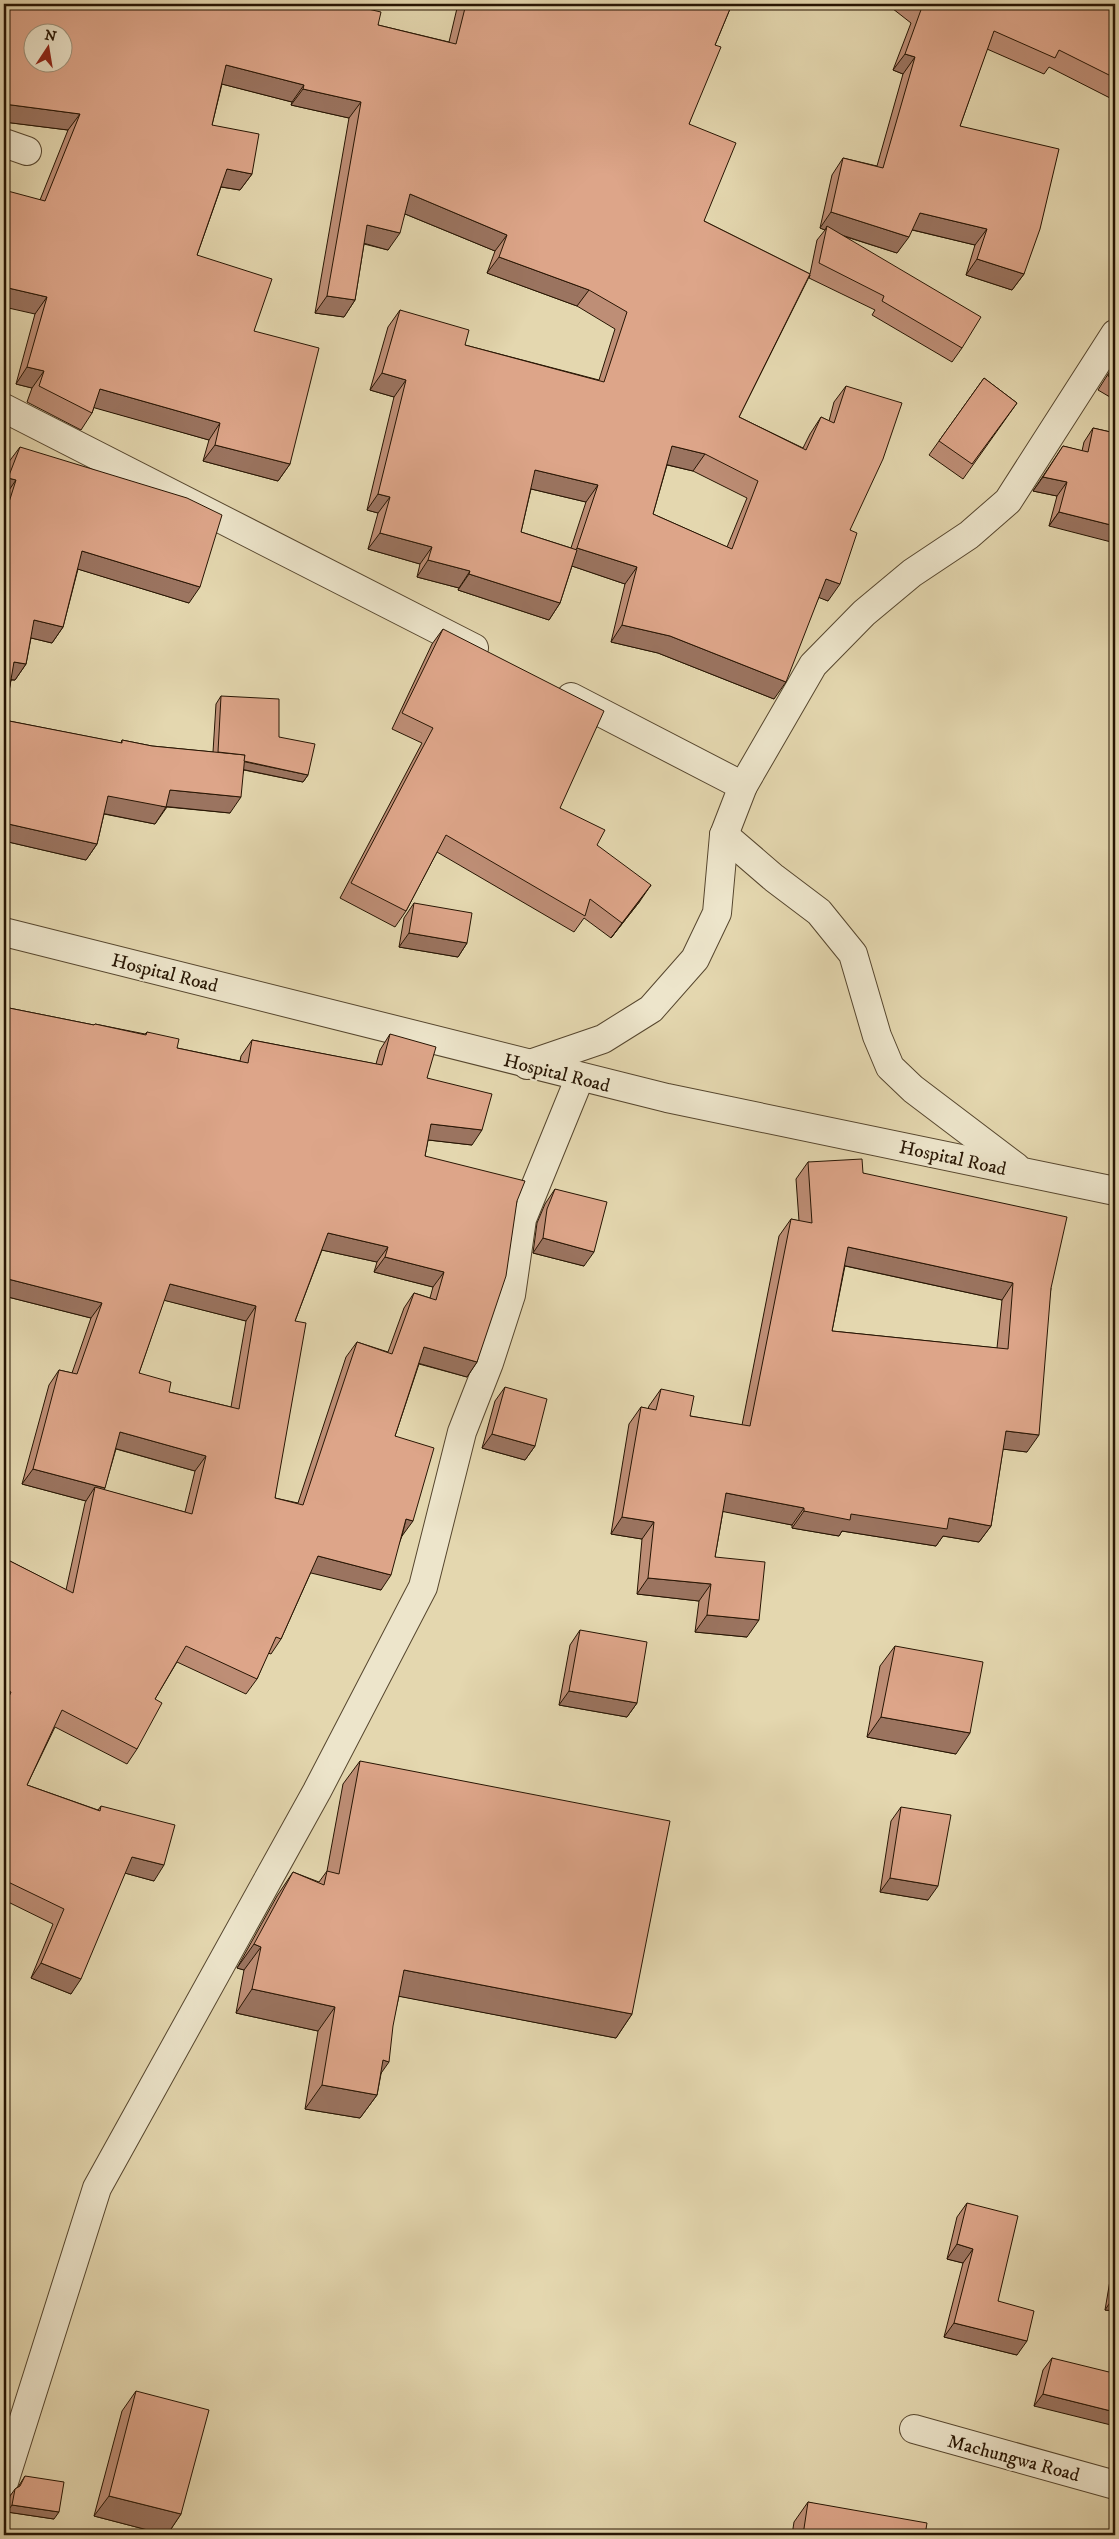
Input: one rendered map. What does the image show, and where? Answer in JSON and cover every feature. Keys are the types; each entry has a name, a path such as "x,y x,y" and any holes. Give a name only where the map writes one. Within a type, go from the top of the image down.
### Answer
{"street":[{"path":"527,1065 603,1039 651,1009 695,959 717,913 724,835 743,786 813,665 864,613 912,573 969,535 1008,501 1115,334"},
{"path":"4,408 495,659"},
{"path":"548,686 743,786"},
{"path":"724,835 774,878 819,912 853,954 877,1036 890,1067 913,1089 1021,1171"},
{"name":"Hospital Road","path":"4,932 580,1078 667,1098 1115,1191"},
{"path":"4,2482 98,2188 317,1790 423,1587 462,1432 489,1363 511,1294 522,1219 580,1078"},
{"name":"Machungwa Road","path":"914,2429 1115,2485"}],"building":[{"path":"4,4 346,4 381,12 378,25 456,44 466,4 732,4 715,45 721,47 689,124 736,143 704,221 810,274 739,417 806,450 821,417 834,423 846,386 902,403 883,459 850,530 857,533 840,584 826,579 786,682 670,636 622,625 637,567 577,548 598,485 535,470 521,532 577,550 560,603 469,574 470,571 428,560 432,547 380,533 390,497 378,494 406,380 382,373 400,310 469,330 465,345 604,382 627,312 589,290 499,257 507,235 410,194 400,233 367,225 355,300 327,296 361,102 303,89 304,85 226,65 212,125 259,134 252,174 227,169 197,255 272,279 254,331 319,348 290,464 215,445 220,423 100,389 92,413 39,386 44,371 27,367 47,297 4,287 4,190 45,201 80,114 4,104","holes":["672,446 705,454 758,481 732,549 653,514"]},
{"path":"918,4 1103,4 1111,7 1112,4 1115,4 1115,78 1059,50 1055,58 994,31 960,126 1059,149 1040,229 1024,274 977,259 987,229 920,213 909,237 831,212 843,158 883,168 915,57 905,54 922,7"},
{"path":"827,226 981,317 962,348 882,301 884,296 819,263"},
{"path":"1115,364 1115,380 1108,376"},
{"path":"984,378 1017,403 972,464 939,441"},
{"path":"1093,428 1115,433 1115,526 1059,512 1067,482 1043,477 1063,446 1088,452"},
{"path":"20,447 187,498 222,515 200,587 82,551 63,627 34,620 26,664 14,662 4,720 4,518 16,480 8,478"},
{"path":"443,629 604,711 560,808 605,830 597,845 651,885 622,923 590,899 585,916 446,835 406,911 351,883 433,728 402,713"},
{"path":"221,696 279,699 279,737 315,744 308,775 244,761 245,755 218,752"},
{"path":"4,720 122,743 122,740 152,746 245,755 241,797 170,790 166,807 108,796 97,844 4,823"},
{"path":"414,903 472,913 467,943 409,933"},
{"path":"4,1007 146,1035 147,1032 179,1039 177,1048 248,1063 252,1040 382,1065 390,1034 436,1047 427,1078 492,1094 482,1130 431,1124 425,1156 525,1181 517,1201 506,1276 477,1362 424,1347 395,1436 434,1448 413,1521 406,1519 391,1575 318,1556 281,1639 276,1637 257,1679 186,1646 155,1699 162,1703 137,1749 62,1710 27,1785 100,1811 101,1806 175,1825 164,1865 132,1857 81,1979 41,1963 64,1909 4,1880 4,1708 11,1692 4,1689 4,1558 73,1593 95,1487 192,1514 206,1456 120,1432 105,1488 33,1469 59,1370 77,1374 102,1303 4,1278","holes":["328,1233 388,1247 385,1257 444,1272 436,1300 414,1293 392,1354 357,1342 303,1505 275,1498 306,1323 295,1321","170,1284 256,1306 239,1409 169,1392 171,1382 139,1373"]},
{"path":"862,1159 863,1173 1067,1217 1051,1288 1039,1435 1006,1431 991,1526 949,1518 947,1529 851,1514 850,1520 804,1511 804,1508 726,1493 715,1557 765,1562 759,1620 707,1615 711,1584 648,1578 654,1522 622,1517 641,1407 656,1410 661,1389 694,1396 690,1416 750,1426 791,1219 812,1223 808,1162","holes":["848,1247 1013,1283 1008,1349 832,1331"]},
{"path":"555,1189 607,1202 594,1252 543,1238 547,1209"},
{"path":"505,1387 547,1399 535,1446 492,1434"},
{"path":"580,1630 647,1642 637,1703 569,1691"},
{"path":"895,1646 983,1662 970,1733 881,1717"},
{"path":"360,1761 670,1821 632,2014 404,1970 393,2026 389,2062 383,2060 377,2095 322,2085 335,2007 252,1989 261,1947 254,1944 293,1872 324,1885 327,1871 339,1874"},
{"path":"901,1807 951,1815 938,1886 890,1878"},
{"path":"967,2203 1018,2216 998,2301 1034,2311 1027,2341 954,2323 973,2249 957,2244"},
{"path":"1052,2358 1113,2373 1111,2381 1115,2382 1115,2412 1043,2394"},
{"path":"136,2391 209,2410 181,2514 109,2496"},
{"path":"25,2476 64,2482 59,2512 12,2505 15,2489 20,2486"},
{"path":"808,2502 927,2523 925,2535 803,2535"}]}
